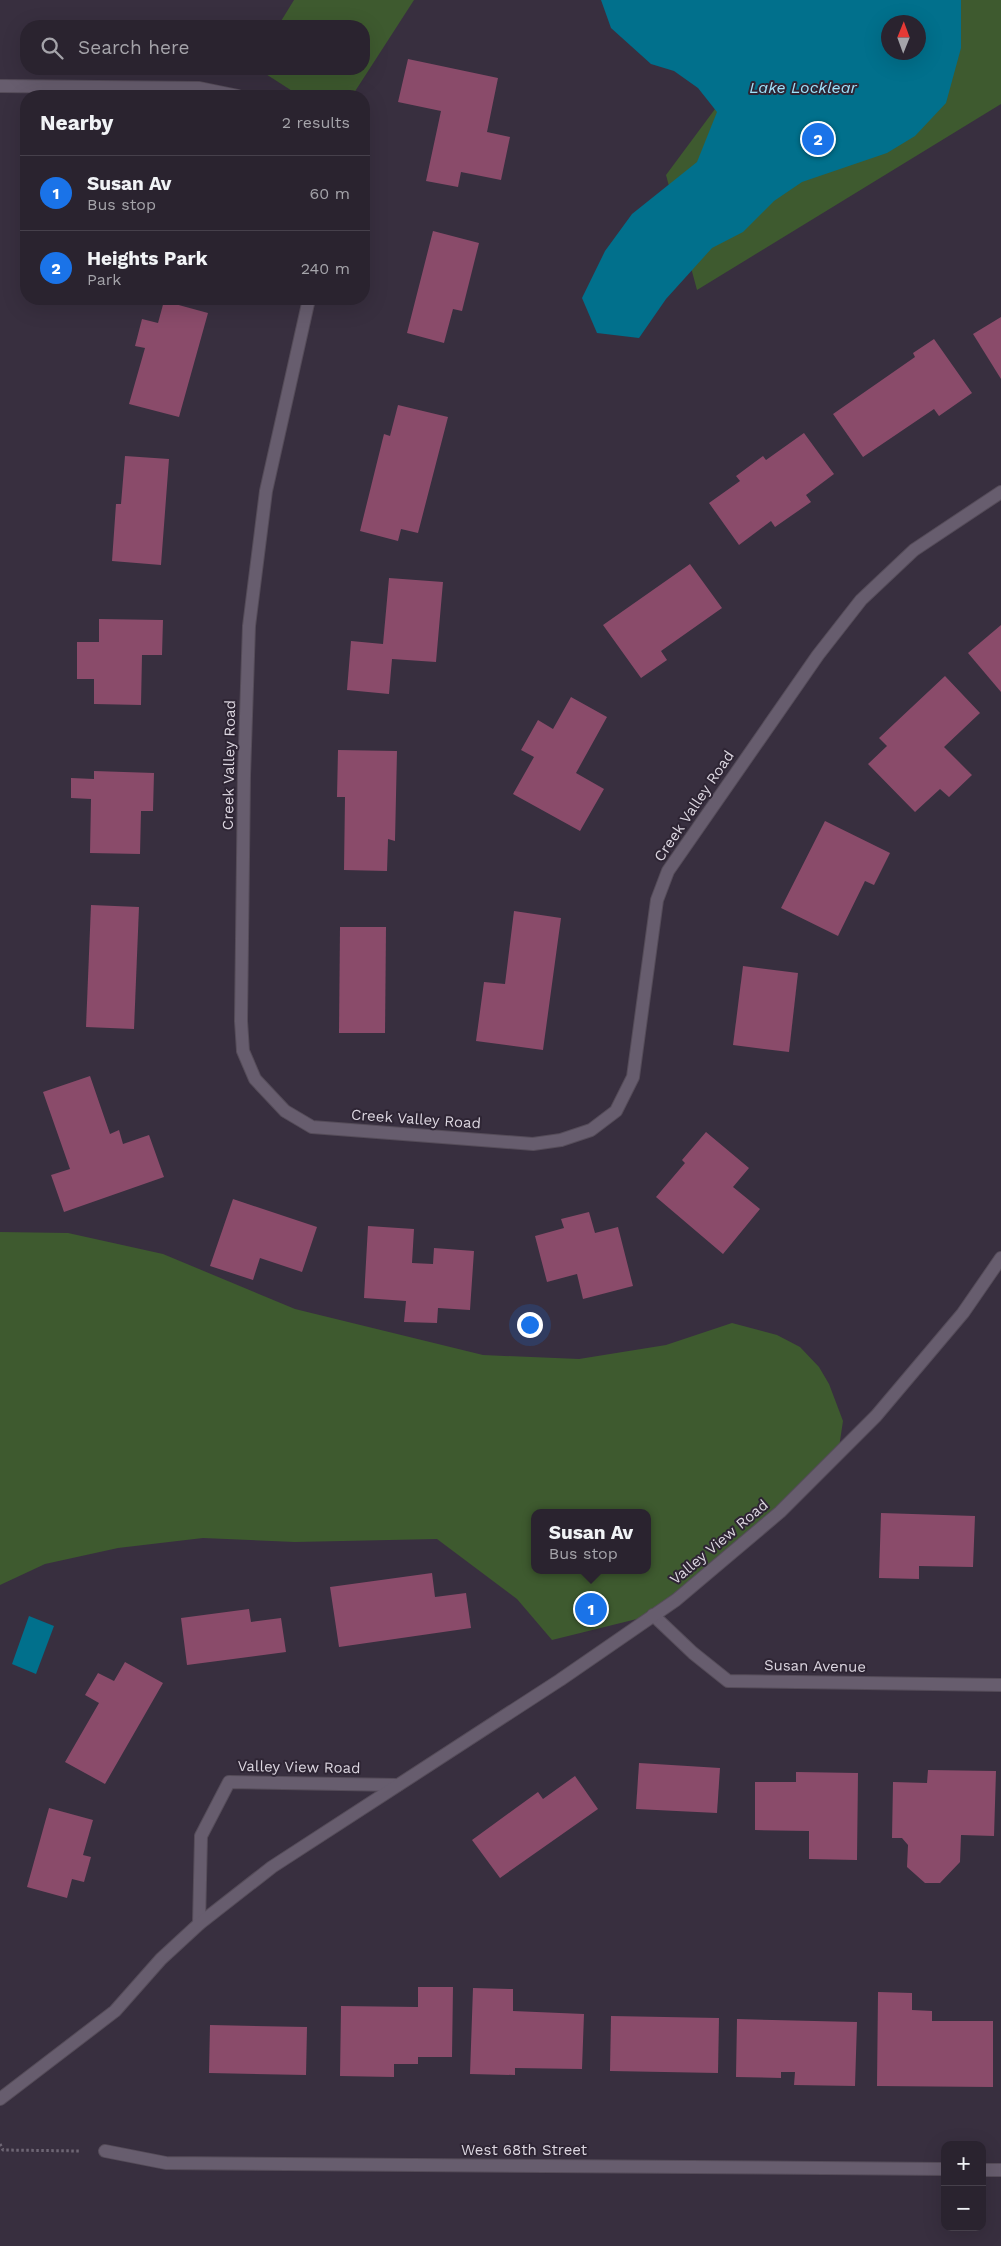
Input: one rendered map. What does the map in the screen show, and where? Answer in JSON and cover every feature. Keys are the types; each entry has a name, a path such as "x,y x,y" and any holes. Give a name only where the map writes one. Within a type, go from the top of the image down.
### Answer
{"street":[{"path":"0,86 199,88 209,90"},
{"name":"Creek Valley Road","path":"308,305 266,491 249,626 244,776 241,1021 244,1051 255,1079 285,1112 312,1127 533,1144 561,1140 592,1130 616,1110 633,1077 657,900 668,870 818,655 861,600 914,550 1001,492"},
{"name":"Valley View Road","path":"0,2099 115,2011 161,1959 199,1924 272,1867 560,1680 676,1600 780,1512 876,1416 963,1313 1001,1258"},
{"name":"Susan Avenue","path":"653,1615 693,1654 728,1682 1001,1685"},
{"name":"Valley View Road","path":"199,1924 201,1836 229,1782 398,1785"},
{"name":"West 68th Street","path":"105,2151 166,2163 941,2169"},
{"path":"986,2170 1001,2170"}],"path":[{"path":"0,2144 4,2150 105,2151"}],"green space":[{"path":"294,0 414,0 370,68 370,20 282,20"},
{"name":"Lake Locklear","path":"796,0 1001,0 1001,104 697,290 666,175"},
{"path":"267,75 366,75 356,90 291,90"},
{"path":"0,1232 68,1233 163,1254 295,1309 483,1355 579,1359 666,1345 732,1323 777,1335 800,1347 819,1367 829,1384 843,1421 838,1454 653,1615 552,1640 517,1599 437,1539 295,1542 203,1538 118,1548 45,1564 0,1585"}],"water":[{"name":"Lake Locklear","path":"601,0 961,0 961,48 946,103 915,136 887,153 802,182 774,201 743,232 712,248 666,299 639,338 597,333 582,298 605,251 632,214 697,162 717,112 698,88 674,71 651,64 611,28"},
{"path":"29,1616 54,1626 36,1674 12,1664"}],"building":[{"path":"408,59 498,78 487,132 510,137 501,180 461,172 458,187 426,181 441,111 398,102"},
{"path":"433,231 479,243 462,311 453,309 444,343 407,333"},
{"path":"163,305 179,305 208,313 179,417 129,404 145,348 135,346 142,319 158,323"},
{"path":"1001,317 1001,379 973,334"},
{"path":"934,339 972,393 939,416 934,409 863,457 833,414 915,357 913,353"},
{"path":"398,405 448,417 418,533 401,529 398,541 360,531 384,434 390,436"},
{"path":"804,433 834,474 806,495 811,502 775,527 771,521 739,545 709,503 740,481 736,476 763,456 766,460"},
{"path":"125,456 169,459 161,565 112,561 116,504 121,504"},
{"path":"690,564 722,608 661,651 667,660 641,678 603,625"},
{"path":"389,578 443,582 436,662 392,659 389,694 347,690 351,641 383,644"},
{"path":"99,619 163,620 162,655 142,655 141,705 94,704 94,679 77,679 77,642 99,642"},
{"path":"1001,625 1001,692 968,653"},
{"path":"945,676 980,713 944,747 972,775 949,797 940,789 915,812 868,764 887,746 879,738"},
{"path":"571,697 607,717 576,773 604,789 580,831 513,794 534,757 521,750 538,720 553,729"},
{"path":"338,750 397,751 395,841 388,839 387,871 344,870 345,797 337,797"},
{"path":"94,771 154,773 153,811 141,811 140,854 90,853 91,799 71,798 71,778 94,779"},
{"path":"825,821 890,853 874,885 865,881 838,936 781,908"},
{"path":"91,905 139,907 134,1029 86,1027"},
{"path":"514,911 561,918 543,1050 476,1041 484,982 505,984"},
{"path":"340,927 386,927 385,1033 339,1033"},
{"path":"743,966 798,973 789,1052 733,1045"},
{"path":"90,1076 110,1134 119,1130 123,1144 149,1135 164,1177 64,1212 51,1175 70,1169 43,1092"},
{"path":"706,1132 749,1168 733,1187 760,1209 723,1254 656,1197 685,1163 682,1160"},
{"path":"233,1199 317,1227 302,1272 260,1258 253,1280 210,1266"},
{"path":"589,1212 595,1233 618,1227 633,1286 583,1299 577,1274 547,1282 535,1236 564,1228 561,1219"},
{"path":"368,1226 414,1229 412,1263 433,1264 434,1248 474,1251 470,1310 438,1308 437,1323 404,1322 406,1301 364,1298"},
{"path":"881,1513 975,1516 973,1567 919,1566 919,1579 879,1578"},
{"path":"432,1573 435,1597 466,1593 471,1628 339,1647 330,1587"},
{"path":"249,1609 251,1622 281,1618 286,1652 187,1665 181,1618"},
{"path":"125,1662 163,1683 105,1784 65,1762 99,1703 85,1695 98,1673 114,1681"},
{"path":"639,1763 720,1768 717,1813 636,1809"},
{"path":"928,1770 996,1771 994,1836 961,1835 960,1862 940,1883 925,1883 907,1867 908,1845 902,1838 892,1838 893,1782 927,1783"},
{"path":"796,1772 858,1773 857,1860 809,1859 809,1831 755,1830 755,1782 796,1782"},
{"path":"575,1776 598,1809 500,1878 472,1840 538,1792 543,1799"},
{"path":"49,1808 93,1820 83,1855 91,1857 84,1882 72,1879 67,1898 27,1887"},
{"path":"418,1987 453,1987 452,2057 418,2057 418,2064 394,2064 394,2077 340,2076 341,2006 418,2007"},
{"path":"473,1988 513,1989 513,2011 584,2014 582,2069 515,2068 515,2075 470,2074"},
{"path":"878,1992 912,1993 912,2010 932,2011 932,2021 993,2021 993,2087 877,2086"},
{"path":"611,2016 719,2018 718,2073 610,2071"},
{"path":"737,2019 857,2022 855,2086 794,2085 795,2072 781,2072 781,2078 736,2077"},
{"path":"210,2025 307,2027 306,2075 209,2073"}],"place":[{"name":"Heights Park","path":"818,139"},
{"name":"Susan Av","path":"591,1609"}]}
